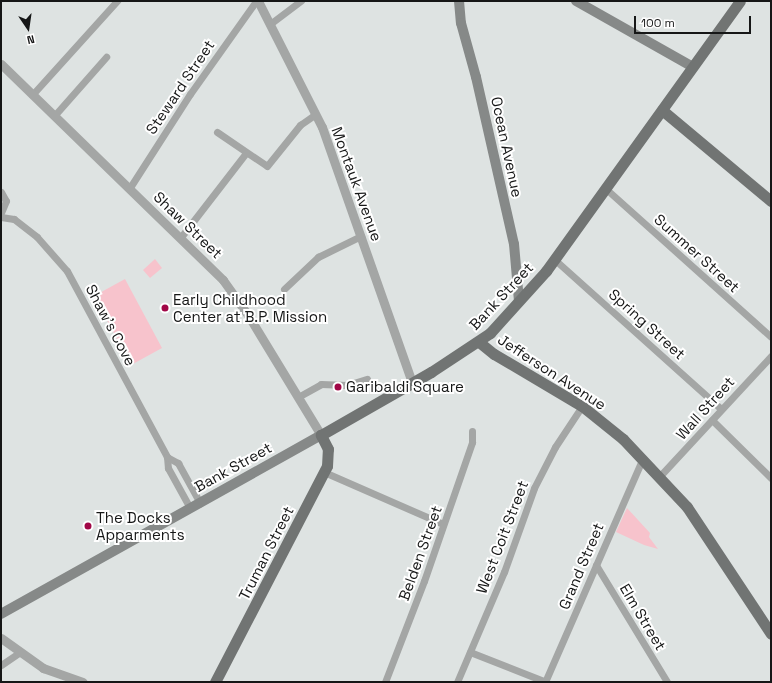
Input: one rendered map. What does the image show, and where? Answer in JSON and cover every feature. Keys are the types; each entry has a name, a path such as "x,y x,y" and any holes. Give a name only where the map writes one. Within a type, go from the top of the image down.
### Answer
{"main road":[{"name":"Ocean Avenue","path":"459,1 461,23 476,77 514,244 519,301"},
{"path":"576,1 692,67"},
{"name":"Bank Street","path":"1,614 321,435 412,383 479,342 519,301 554,259 740,1"},
{"path":"662,110 771,201"},
{"name":"Jefferson Avenue","path":"479,342 494,354 582,406 623,439 686,507 771,634"},
{"name":"Truman Street","path":"215,682 324,472 329,454 321,435"}],"street":[{"path":"32,94 117,1"},
{"name":"Montauk Avenue","path":"257,1 316,114 412,383"},
{"name":"Steward Street","path":"128,189 190,94 257,1"},
{"path":"270,24 301,1"},
{"path":"54,116 106,57"},
{"name":"Shaw Street","path":"1,64 128,189 181,237 211,267 233,293 321,435"},
{"path":"216,132 264,166 268,166 300,126 316,114"},
{"path":"181,237 246,153"},
{"name":"Summer Street","path":"605,188 771,337"},
{"name":"Shaw's Cove","path":"1,192 14,219 47,247 66,271 167,457 167,466 190,508"},
{"path":"1,213 6,201"},
{"path":"1,217 14,219"},
{"path":"284,289 318,257 360,236"},
{"name":"Spring Street","path":"554,259 721,409"},
{"name":"Wall Street","path":"659,477 771,356"},
{"path":"298,397 321,384 347,385 367,379"},
{"name":"West Coit Street","path":"457,682 504,572 534,488 555,447 582,406"},
{"path":"712,420 771,478"},
{"name":"Belden Street","path":"385,682 444,524 472,442 472,431"},
{"name":"Shaw's Cove","path":"167,457 178,463 200,503"},
{"name":"Grand Street","path":"546,682 642,460"},
{"path":"324,472 444,524"},
{"name":"Elm Street","path":"596,565 667,682"},
{"path":"1,638 19,653 51,672 83,682"},
{"path":"470,652 546,682"},
{"path":"1,664 19,653"}],"shaded area":[{"path":"155,259 162,268 150,278 143,270"},
{"path":"125,279 162,348 131,365 94,296"},
{"path":"627,508 650,533 649,537 658,549 644,545 616,532"}],"place":[{"name":"Early Childhood Center at B.P. Mission","path":"165,308"},
{"name":"Garibaldi Square","path":"338,387"},
{"name":"The Docks Apparments","path":"88,526"}]}
